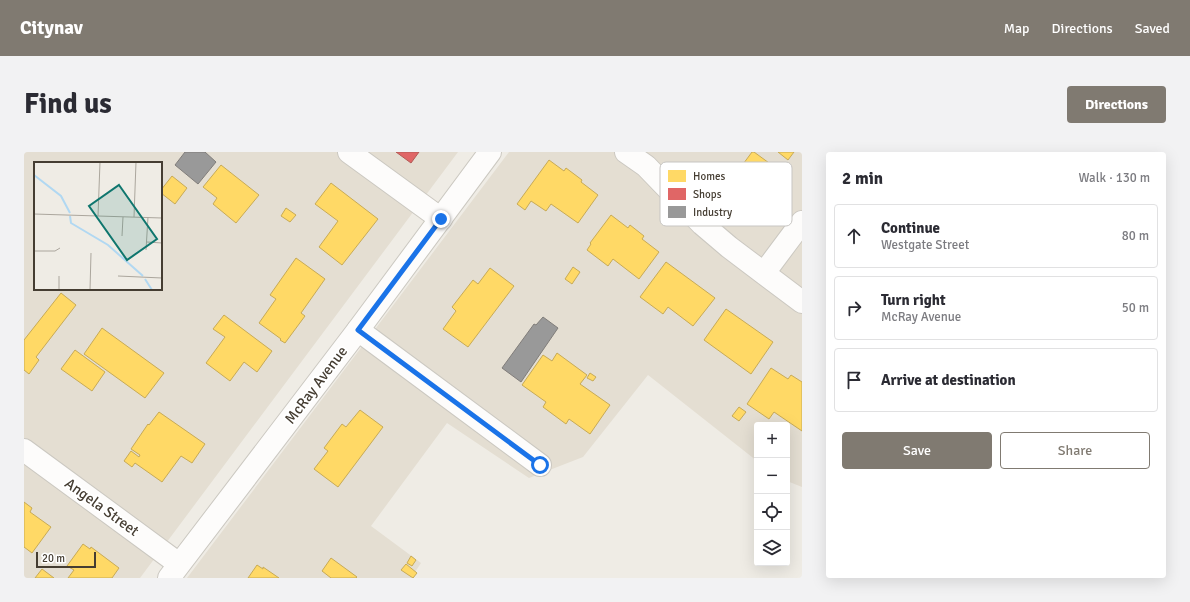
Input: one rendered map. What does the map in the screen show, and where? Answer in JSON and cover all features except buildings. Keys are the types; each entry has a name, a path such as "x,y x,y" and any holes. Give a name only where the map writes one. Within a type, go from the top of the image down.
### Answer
{"street":[{"path":"349,152 441,219"},
{"name":"McRay Avenue","path":"174,571 358,330 490,152"},
{"path":"626,152 646,166 660,180"},
{"path":"764,274 802,222"},
{"path":"706,226 728,247 802,302"},
{"path":"358,330 540,465"},
{"name":"Angela Street","path":"24,450 174,571"}],"shaded area":[{"path":"24,152 458,152 140,578 24,578"},
{"path":"509,152 802,152 802,487 790,482 790,422 754,422 754,459 648,375 583,457 529,478 447,423 371,526 421,563 411,578 187,578"}],"route":[{"path":"441,219 358,330 540,465"}]}
